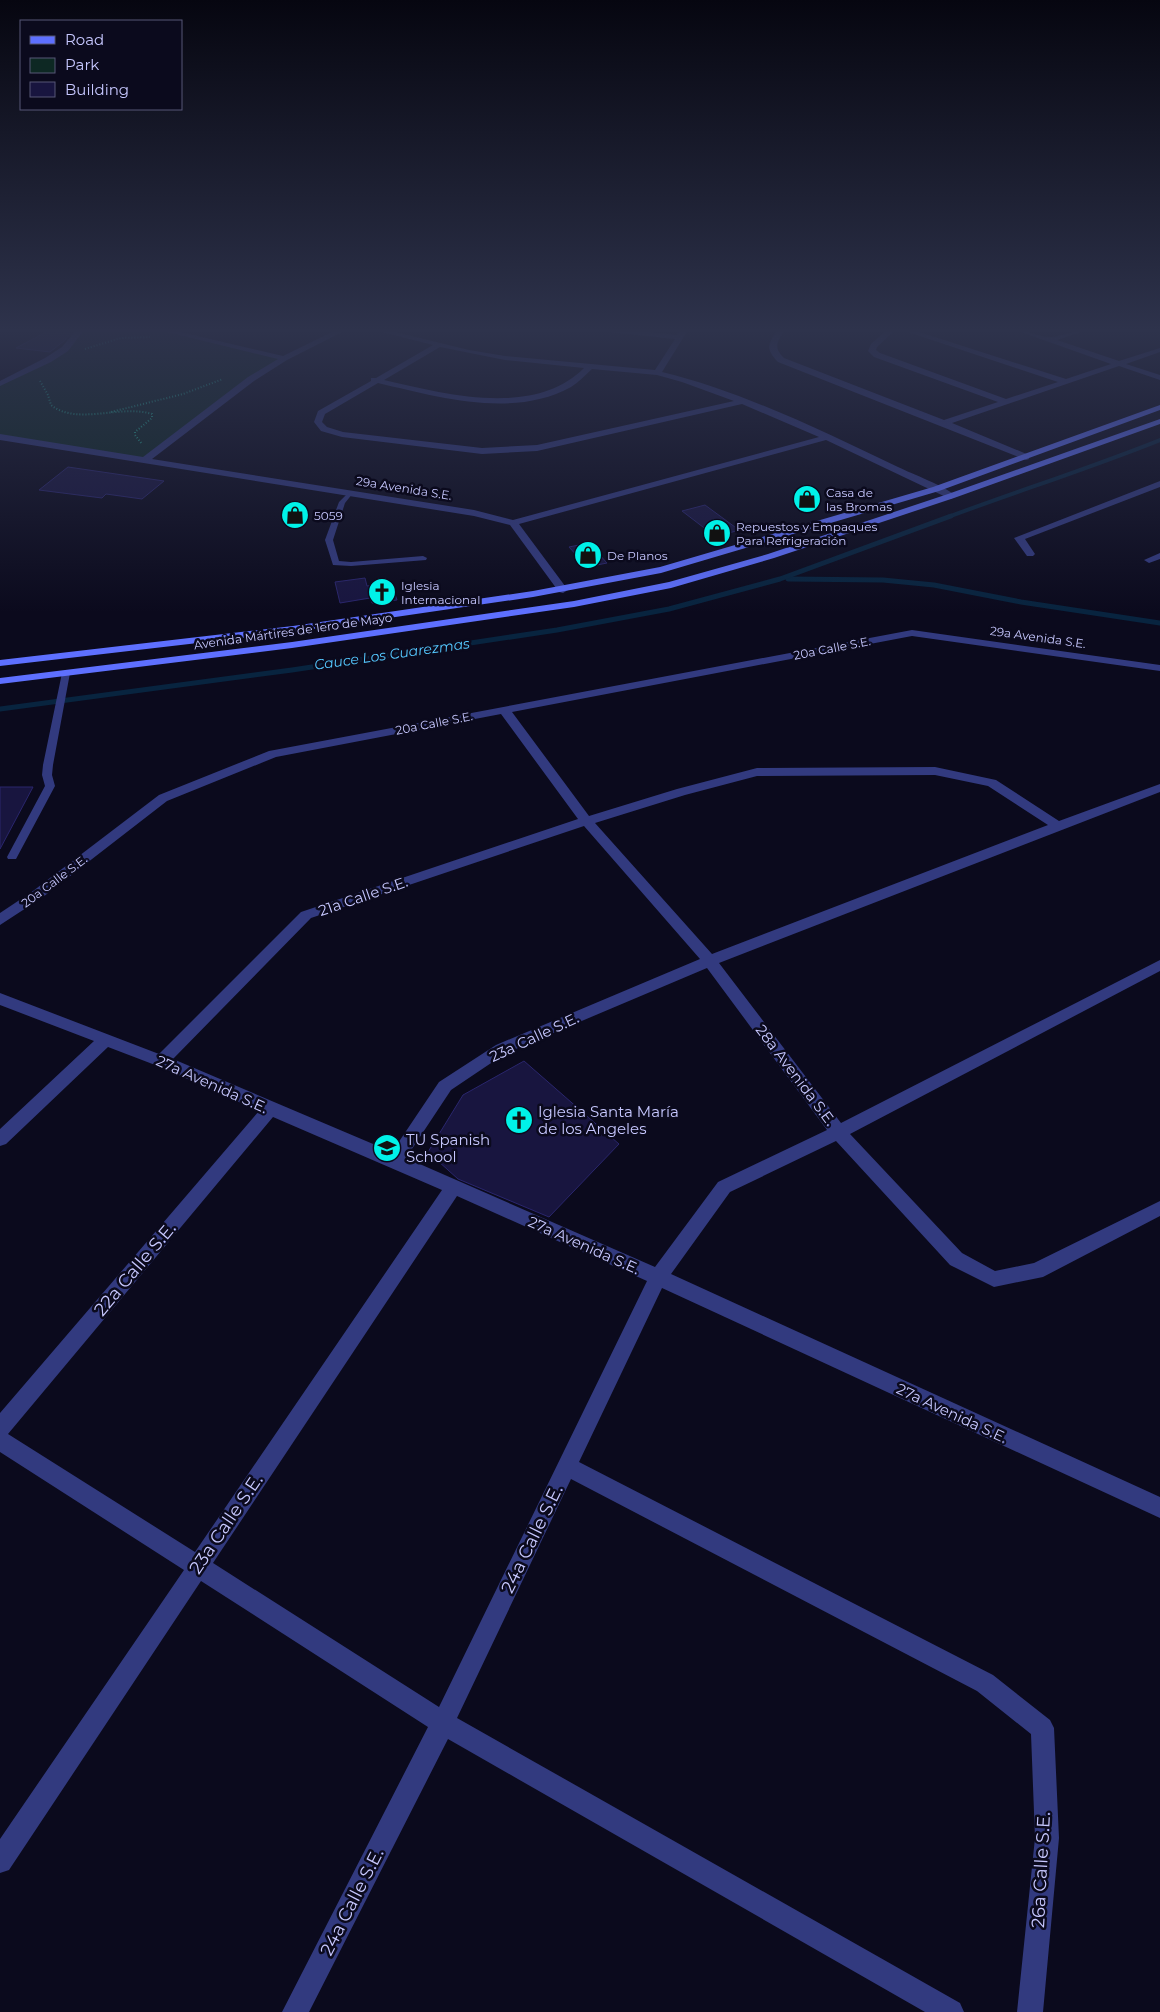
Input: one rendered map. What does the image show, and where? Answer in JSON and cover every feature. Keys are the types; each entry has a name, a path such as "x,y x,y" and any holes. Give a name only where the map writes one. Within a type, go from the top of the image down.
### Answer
{"main road":[{"name":"Avenida Mártires de 1ero de Mayo","path":"0,663 184,643 563,590 661,570 936,489 1115,424"},
{"name":"Avenida Mártires de 1ero de Mayo","path":"0,681 65,679 564,606 671,585 771,556 951,496 1152,424"},
{"path":"184,643 186,660"}],"street":[{"path":"146,459 192,424"},
{"path":"320,424 324,429 342,434 482,451 511,451 537,448 643,424"},
{"path":"796,424 951,496"},
{"path":"946,424 1026,457"},
{"path":"563,590 513,523 827,437"},
{"name":"29a Avenida S.E.","path":"0,438 146,459 474,513 513,523"},
{"path":"1030,554 1019,538 1160,484"},
{"path":"1149,560 1160,556"},
{"name":"29a Avenida S.E.","path":"912,633 1160,668"},
{"name":"20a Calle S.E.","path":"0,920 38,894 163,798 272,754 912,633"},
{"name":"28a Avenida S.E.","path":"504,710 586,821 710,961 838,1132 956,1259 994,1278 1037,1271 1160,1208"},
{"name":"21a Calle S.E.","path":"162,1061 306,915 586,821 681,792 757,772 935,771 992,783 1058,826"},
{"name":"23a Calle S.E.","path":"395,1161 445,1086 500,1049 710,961 1160,788"},
{"name":"24a Calle S.E.","path":"295,2012 443,1723 658,1277 724,1187 838,1132 1160,965"},
{"name":"27a Avenida S.E.","path":"0,999 162,1061 270,1110 395,1161 658,1277 1160,1508"},
{"path":"0,1139 105,1040"},
{"name":"22a Calle S.E.","path":"0,1428 270,1110"},
{"name":"23a Calle S.E.","path":"0,1862 454,1188"},
{"path":"0,1440 443,1723 951,2012"},
{"name":"26a Calle S.E.","path":"567,1466 985,1683 1042,1728 1047,1838 1030,2012"}],"lane":[{"path":"350,493 342,502 329,540 336,563 351,564 423,558"},
{"path":"12,857 50,786 47,775 48,765 65,679"}],"path":[{"path":"145,424 135,432 135,435 143,446 146,459"}],"green space":[{"path":"0,424 194,424 146,459 0,437"}],"building":[{"path":"68,467 164,481 142,499 106,494 102,498 39,490"},
{"path":"705,505 739,530 716,537 682,511"},
{"name":"De Planos","path":"589,543 607,563 587,567 569,547"},
{"path":"365,578 367,586 391,583 397,600 372,603 370,598 340,603 335,582"},
{"path":"0,787 33,787 0,849"},
{"name":"Iglesia Santa María de los Angeles","path":"524,1061 619,1144 549,1217 458,1179 428,1152 463,1095"}],"waterway":[{"path":"948,517 1160,440"},
{"name":"Cauce Los Cuarezmas","path":"0,709 292,670 557,630 669,609 780,579 951,516"},
{"path":"788,579 883,580 934,585 1021,602 1160,623"}],"place":[{"name":"Casa de las Bromas","path":"807,499"},
{"name":"5059","path":"295,515"},
{"name":"Repuestos y Empaques Para Refrigeración","path":"717,533"},
{"name":"De Planos","path":"588,555"},
{"name":"Iglesia Internacional","path":"382,592"},
{"name":"Iglesia Santa María de los Angeles","path":"519,1120"},
{"name":"TU Spanish School","path":"387,1148"}]}
